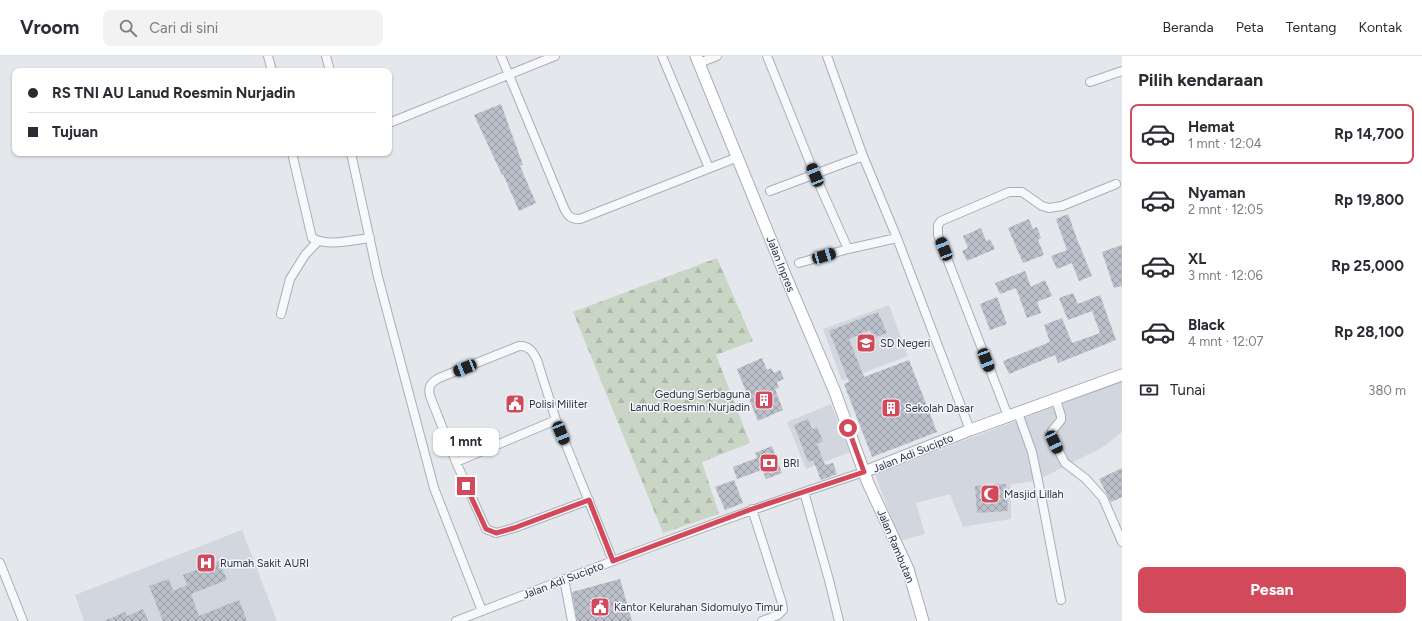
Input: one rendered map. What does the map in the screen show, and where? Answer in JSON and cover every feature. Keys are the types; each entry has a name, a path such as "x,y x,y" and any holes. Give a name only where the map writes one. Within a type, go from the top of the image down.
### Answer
{"main road":[{"name":"Jalan Inpres","path":"698,59 786,277 835,392 864,472"},
{"name":"Jalan Adi Sucipto","path":"864,472 970,430 1122,376"},
{"name":"Jalan Rambutan","path":"864,472 908,569 923,621"}],"street":[{"path":"268,56 271,68"},
{"path":"326,56 329,68"},
{"path":"501,56 564,208 568,216 572,219 580,219 738,157"},
{"path":"392,122 555,56"},
{"path":"662,56 709,168"},
{"path":"698,59 717,56"},
{"path":"767,56 815,175 848,249"},
{"path":"827,56 863,156 897,238 970,430"},
{"path":"1090,82 1122,71"},
{"path":"293,156 312,238 318,241 337,242 370,238"},
{"path":"352,156 378,277 434,488 482,611"},
{"path":"770,191 863,156"},
{"path":"1062,600 1033,459 938,235 938,225 941,221 1009,192 1022,192 1042,206 1050,208 1062,206 1116,184"},
{"path":"799,263 848,249 897,238"},
{"path":"281,314 290,279 305,255 318,241"},
{"path":"589,500 514,528 496,533 486,529 456,462 430,396 428,389 430,386 439,378 519,346 524,346 532,352 537,360 556,420 589,500 613,561"},
{"path":"1056,400 1061,420 1052,431 1054,442 1065,463 1086,479 1103,498 1122,542"},
{"path":"456,462 556,420"},
{"name":"Jalan Adi Sucipto","path":"456,621 752,509 864,472"},
{"path":"804,492 839,621"},
{"path":"752,509 783,610 778,616 762,621"},
{"path":"0,563 23,621"},
{"path":"564,579 572,621"}],"shaded area":[{"name":"SD Negeri","path":"889,305 908,356 842,381 823,329"},
{"path":"1122,381 1122,432 1103,447 1036,481 1011,484 1011,519 963,527 950,494 916,503 925,534 900,541 875,474"},
{"path":"831,404 850,452 806,469 787,422"},
{"name":"Rumah Sakit AURI","path":"242,530 277,621 84,621 75,595"}],"green space":[{"path":"717,258 753,341 716,355 750,443 702,462 719,514 663,533 573,312"}],"building":[{"path":"501,104 523,165 520,166 536,203 519,211 503,174 502,175 474,115"},
{"path":"1068,214 1092,276 1079,281 1072,263 1057,269 1051,256 1067,250 1056,219"},
{"path":"1029,219 1033,229 1037,227 1041,238 1038,240 1044,255 1023,263 1008,228"},
{"path":"981,228 986,241 990,239 995,249 967,261 962,251 968,248 963,236"},
{"path":"1122,245 1122,286 1114,288 1102,252"},
{"path":"1025,271 1031,287 1045,280 1052,296 1037,302 1041,313 1027,318 1016,288 1000,294 995,283"},
{"path":"1073,293 1078,304 1100,295 1116,340 1058,363 1055,355 1009,374 1003,361 1050,342 1044,325 1062,318 1072,343 1100,333 1092,311 1068,320 1059,298"},
{"path":"997,297 1007,324 990,330 980,304"},
{"name":"Sekolah Dasar","path":"878,312 887,333 873,338 870,330 849,339 864,377 909,360 937,432 872,457 844,384 849,382 829,331"},
{"name":"Gedung Serbaguna Lanud Roesmin Nurjadin","path":"762,358 767,370 771,368 774,373 780,370 784,379 777,382 779,388 775,389 783,410 758,421 737,369"},
{"path":"808,419 812,429 817,427 823,441 817,444 825,465 833,463 837,474 821,480 813,460 808,462 794,425"},
{"name":"BRI","path":"772,446 782,473 766,479 762,470 737,479 733,467 757,458 755,453"},
{"path":"1122,468 1122,497 1111,502 1099,479"},
{"path":"734,480 743,503 725,510 715,487"},
{"path":"1006,484 1008,511 977,513 975,486"},
{"path":"219,561 227,580 191,594 199,616 239,600 247,621 163,621 149,586 169,579 173,591 187,585 183,575"},
{"name":"Kantor Kelurahan Sidomulyo Timur","path":"620,579 632,621 577,621 572,592"},
{"path":"143,609 148,621 104,621 125,612 127,616"}],"place":[{"name":"SD Negeri","path":"866,343"},
{"name":"Gedung Serbaguna Lanud Roesmin Nurjadin","path":"764,400"},
{"name":"Polisi Militer","path":"515,404"},
{"name":"Sekolah Dasar","path":"891,408"},
{"name":"BRI","path":"769,463"},
{"name":"Masjid Lillah","path":"990,494"},
{"name":"Rumah Sakit AURI","path":"206,563"},
{"name":"Kantor Kelurahan Sidomulyo Timur","path":"600,607"}],"route":[{"path":"466,486 486,529 496,533 514,528 589,500 613,561 752,509 864,472 848,428"}]}
